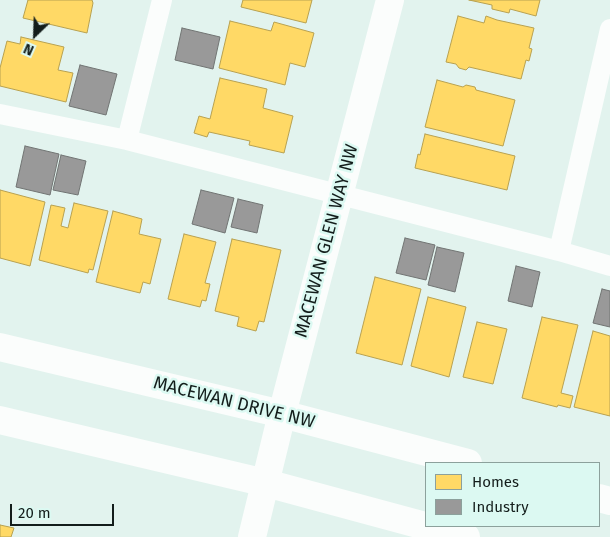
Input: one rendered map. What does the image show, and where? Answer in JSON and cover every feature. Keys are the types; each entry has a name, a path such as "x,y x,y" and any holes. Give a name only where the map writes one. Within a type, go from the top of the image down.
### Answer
{"street":[{"name":"MACEWAN GLEN WAY NW","path":"252,537 282,414 390,0"},
{"name":"MACEWAN DRIVE NW","path":"0,347 282,414 464,462"},
{"path":"0,420 266,483 425,526"},
{"path":"429,527 466,537"}],"lane":[{"path":"127,140 162,0"},
{"path":"559,251 610,29"},
{"path":"0,114 127,140 559,251 610,266"}],"building: Homes":[{"path":"28,0 92,0 87,33 23,18"},
{"path":"243,0 312,0 306,23 241,7"},
{"path":"469,0 540,0 536,16 510,9 509,13 492,9 492,5"},
{"path":"458,16 484,23 486,16 534,28 529,48 532,49 529,61 526,60 521,79 469,67 466,70 459,68 456,64 446,62"},
{"path":"230,21 271,31 274,22 314,33 305,67 290,63 285,85 219,68"},
{"path":"21,37 64,47 58,70 73,73 66,102 0,86 0,68 7,41 20,44"},
{"path":"220,78 267,89 263,108 293,116 284,153 249,145 250,141 209,132 207,137 194,133 199,116 210,119"},
{"path":"437,80 463,87 466,85 475,87 476,90 515,100 503,146 425,127"},
{"path":"425,134 515,156 507,190 415,168"},
{"path":"0,190 45,202 30,266 0,258"},
{"path":"74,203 108,211 93,270 89,269 88,273 39,260 51,205 65,208 61,226 68,228"},
{"path":"113,211 142,219 139,234 161,239 150,284 143,282 140,293 96,282"},
{"path":"184,234 216,242 205,283 210,284 206,301 202,300 200,307 168,299"},
{"path":"232,239 281,250 264,322 259,321 256,331 237,326 239,317 215,311"},
{"path":"375,277 421,289 402,365 356,353"},
{"path":"428,297 466,307 449,377 411,366"},
{"path":"542,317 578,325 561,393 573,396 570,408 558,405 557,407 522,398"},
{"path":"477,322 507,329 493,384 463,377"},
{"path":"593,331 610,336 610,416 574,407"},
{"path":"0,525 14,528 11,537 0,537"}],"building: Industry":[{"path":"182,28 220,37 213,69 175,60"},
{"path":"80,65 117,74 106,115 69,106"},
{"path":"25,146 59,154 50,195 16,187"},
{"path":"61,155 86,161 78,195 53,190"},
{"path":"201,190 234,198 225,233 192,224"},
{"path":"238,199 263,205 257,233 231,227"},
{"path":"405,238 435,245 426,280 396,273"},
{"path":"437,247 464,253 455,292 428,285"},
{"path":"516,266 540,272 532,307 508,301"},
{"path":"602,289 610,291 610,327 593,323"}]}
